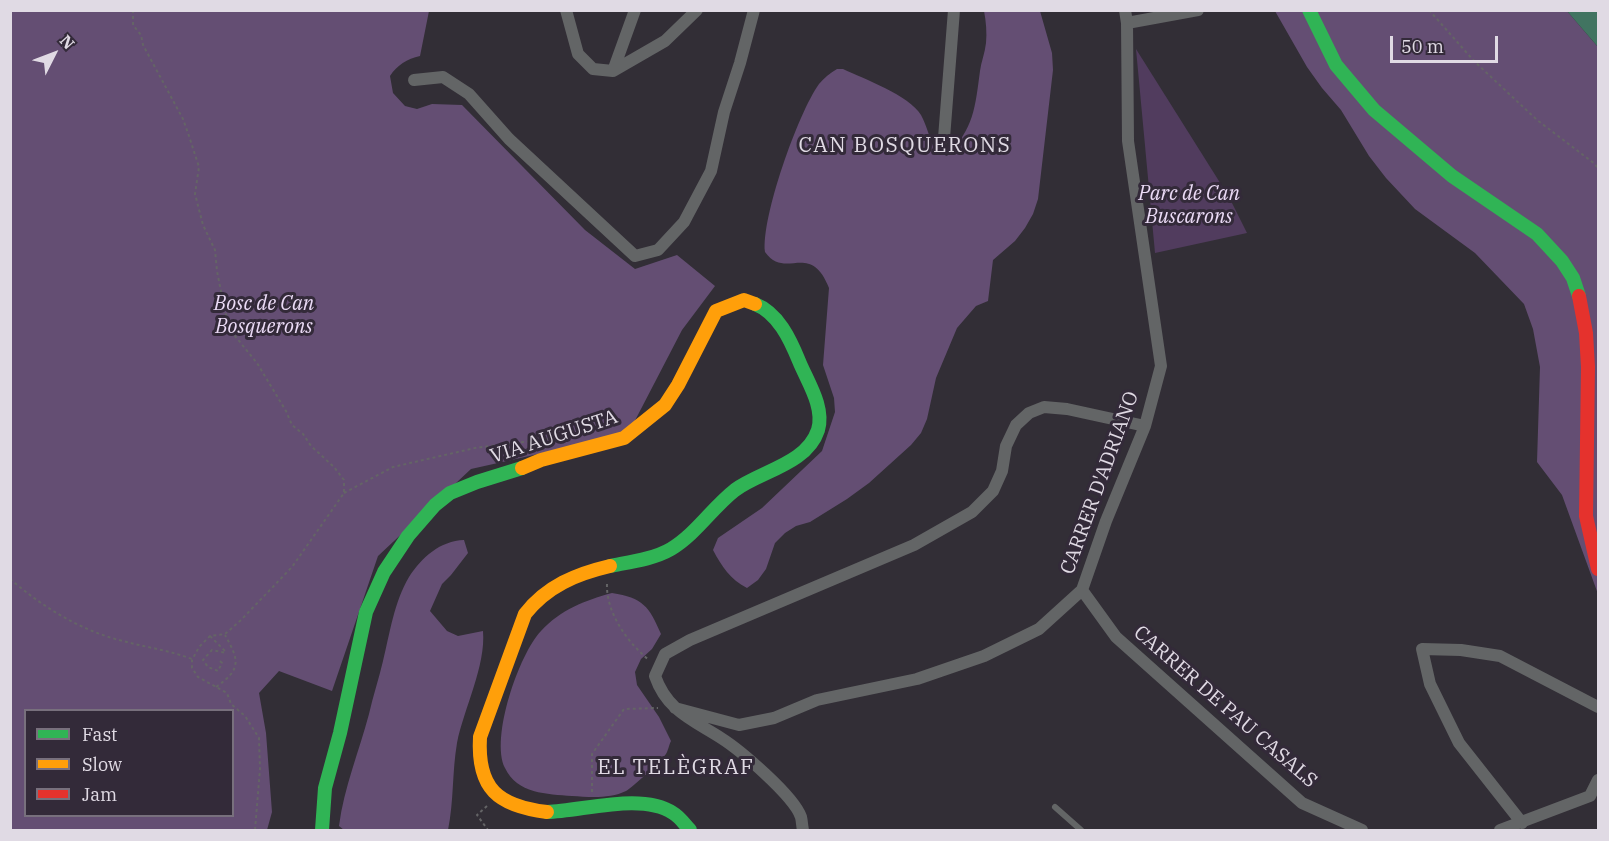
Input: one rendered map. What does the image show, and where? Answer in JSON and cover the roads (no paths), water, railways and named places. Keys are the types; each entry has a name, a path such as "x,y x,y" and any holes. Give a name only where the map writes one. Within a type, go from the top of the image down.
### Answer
{"street":[{"path":"566,10 578,54 593,69 613,71 665,41 697,10"},
{"path":"613,71 635,10"},
{"path":"414,80 443,76 469,94 509,139 635,256 658,250 684,222 711,171 724,112 754,10"},
{"path":"944,138 954,10"},
{"name":"CARRER D'ADRIANO","path":"675,708 739,725 774,718 817,700 917,679 984,656 1039,629 1082,590 1106,521 1145,426 1161,366 1128,141 1125,10"},
{"path":"1127,23 1198,10"},
{"path":"1309,10 1336,65 1374,110 1435,163 1537,234 1550,245 1573,278 1578,291 1586,333 1588,378 1586,516 1590,543 1599,569"},
{"name":"VIA AUGUSTA","path":"322,831 325,788 340,733 366,612 374,591 395,554 421,520 450,493 462,488 541,460 624,438 665,405 678,385 716,311 744,300 764,309 780,327 792,348 820,412 818,429 812,443 788,463 745,483 697,528 670,549 656,556 579,574 544,591 534,600 525,614 480,737 479,752 482,772 488,785 497,795 522,810 549,813 592,807 656,805 669,809 690,831"},
{"path":"803,831 800,815 784,794 762,772 732,746 694,724 659,690 655,676 665,654 690,640 914,545 972,512 993,491 1002,471 1006,446 1016,424 1029,413 1044,407 1067,409 1145,426"},
{"name":"CARRER DE PAU CASALS","path":"1082,590 1116,638 1302,803 1362,831"},
{"path":"1522,823 1459,742 1430,684 1422,649 1461,650 1500,656 1599,707"},
{"path":"1500,831 1590,796 1599,780"}],"lane":[{"path":"1055,807 1081,831"}],"district":[{"name":"CAN BOSQUERONS","path":"905,146"},
{"name":"EL TELÈGRAF","path":"676,768"}],"park label":[{"name":"Parc de Can Buscarons","path":"1189,206"},
{"name":"Bosc de Can Bosquerons","path":"264,316"}]}
